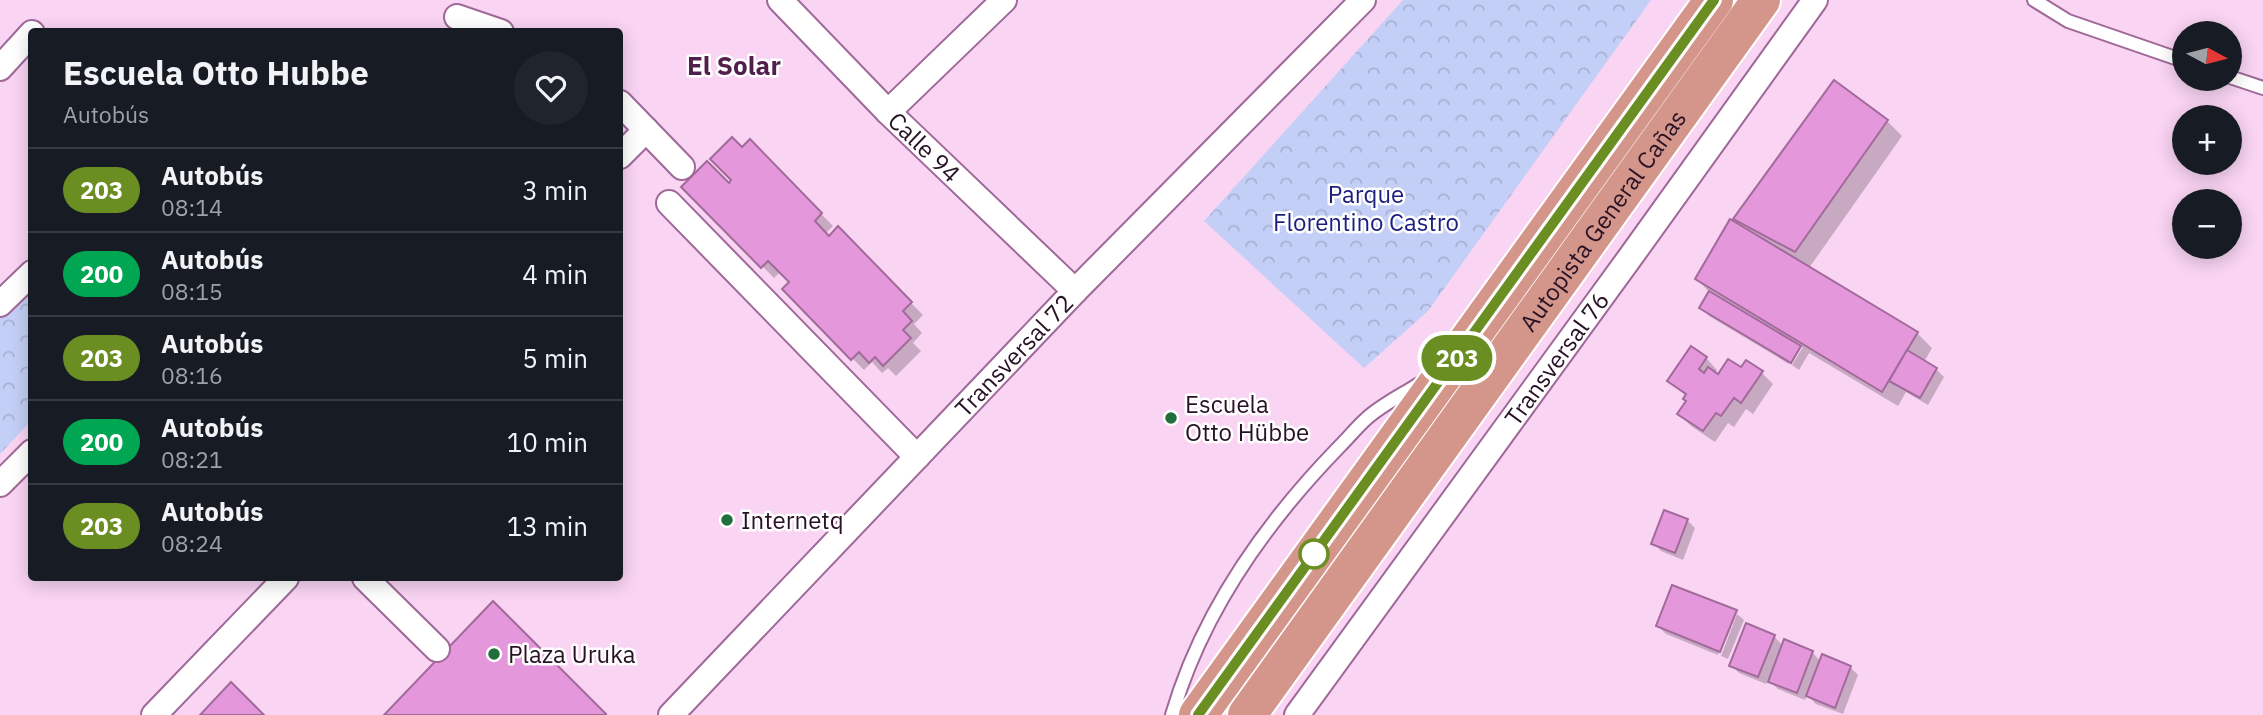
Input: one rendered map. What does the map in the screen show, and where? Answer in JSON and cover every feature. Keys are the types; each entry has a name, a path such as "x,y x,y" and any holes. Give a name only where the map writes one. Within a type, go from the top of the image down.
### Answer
{"highway":[{"name":"Autopista General Cañas","path":"1198,715 1714,0"},
{"name":"Autopista General Cañas","path":"1247,715 1761,0"}],"street":[{"name":"Calle 94","path":"780,0 888,112 1075,291"},
{"path":"888,112 1004,0"},
{"name":"Transversal 72","path":"671,715 1075,291 1363,0"},
{"name":"Transversal 76","path":"1297,715 1815,0"},
{"path":"457,16 490,28"},
{"path":"0,68 28,37"},
{"path":"623,106 682,167"},
{"path":"623,153 646,130"},
{"path":"668,203 917,457"},
{"path":"0,304 28,277"},
{"path":"0,484 28,456"},
{"path":"154,715 283,581"},
{"path":"368,581 437,649"}],"lane":[{"path":"2034,0 2068,21 2172,57"},
{"path":"2242,81 2263,88"},
{"path":"1172,715 1180,687 1206,630 1243,564 1274,519 1307,480 1367,418 1455,360"}],"green space":[{"name":"Parque Florentino Castro","path":"1403,0 1651,0 1428,311 1364,368 1204,221"},
{"path":"28,288 28,424 0,454 0,317"}],"building":[{"path":"1834,80 1888,120 1795,252 1733,219"},
{"path":"732,137 742,147 750,139 822,213 815,221 829,236 838,226 912,302 903,311 912,321 903,330 911,338 883,366 875,357 869,363 859,352 851,360 782,289 789,282 768,261 761,268 681,187 707,161 729,183 731,180 710,159"},
{"path":"1730,219 1918,332 1882,392 1695,279"},
{"path":"1709,291 1801,346 1791,363 1699,308"},
{"path":"1691,346 1707,357 1699,369 1704,373 1708,367 1718,374 1728,359 1741,367 1746,360 1763,371 1741,403 1734,398 1721,416 1716,413 1703,431 1677,414 1686,401 1683,399 1686,394 1667,381"},
{"path":"1907,350 1937,368 1920,398 1889,381"},
{"path":"1664,510 1688,519 1675,553 1651,544"},
{"path":"1672,585 1737,610 1720,652 1656,626"},
{"name":"Plaza Uruka","path":"493,601 606,714 605,715 384,715"},
{"path":"1746,623 1775,635 1758,677 1729,666"},
{"path":"1784,639 1813,651 1797,693 1768,682"},
{"path":"1822,654 1851,666 1835,708 1806,696"},
{"path":"231,682 264,715 200,715"}],"bus line":[{"name":"203","path":"1198,715 1714,0"}],"place":[{"name":"Escuela Otto Hübbe","path":"1171,418"},
{"name":"Internetq","path":"727,520"},
{"name":"Plaza Uruka","path":"494,654"}],"district":[{"name":"El Solar","path":"734,65"}]}
